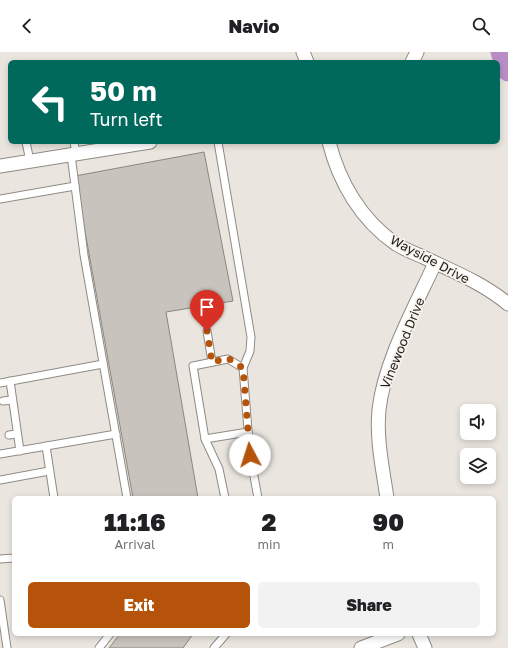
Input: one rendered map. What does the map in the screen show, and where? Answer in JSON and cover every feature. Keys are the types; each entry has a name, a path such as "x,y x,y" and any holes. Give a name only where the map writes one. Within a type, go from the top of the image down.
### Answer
{"street":[{"path":"0,166 30,161 73,150 131,144"},
{"name":"Wayside Drive","path":"330,144 340,176 354,202 371,223 396,244 495,293 508,304"},
{"name":"Vinewood Drive","path":"387,496 379,439 379,411 383,385 400,340 435,263"},
{"path":"361,648 393,636"},
{"path":"420,636 425,648"}],"lane":[{"path":"26,144 30,161"},
{"path":"218,144 251,337 250,351 243,368 248,432 258,496"},
{"path":"73,150 75,186 84,255 127,496"},
{"path":"0,199 75,186"},
{"path":"207,331 212,362"},
{"path":"225,496 220,469 205,439 193,366 228,358 243,368"},
{"path":"0,383 103,364"},
{"path":"10,381 20,451"},
{"path":"3,401 12,400"},
{"path":"205,439 248,432"},
{"path":"9,435 17,434"},
{"path":"0,454 116,434"},
{"path":"46,446 54,496"},
{"path":"0,480 49,472"},
{"path":"0,559 12,558"},
{"path":"0,600 7,648"},
{"path":"99,648 108,636"},
{"path":"214,648 224,636"}],"building":[{"path":"204,152 233,301 166,312 198,496 133,496 75,176"},
{"path":"118,636 192,636 183,648 109,648"}],"waterway":[{"path":"501,52 508,71"}],"route":[{"path":"207,331 212,362 228,358 243,368 250,455"}]}
